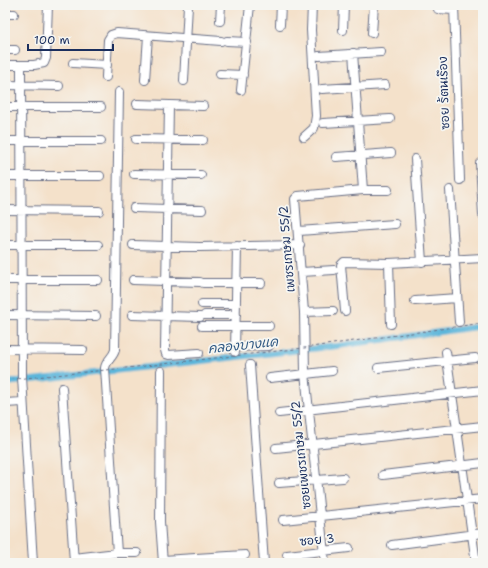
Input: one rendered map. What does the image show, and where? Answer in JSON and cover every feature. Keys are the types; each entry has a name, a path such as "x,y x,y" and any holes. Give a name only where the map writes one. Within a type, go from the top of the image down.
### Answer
{"street":[{"path":"5,65 34,65 44,63 46,58 48,5"},
{"path":"184,81 188,5"},
{"path":"220,21 221,5"},
{"path":"241,90 250,5"},
{"path":"280,25 282,5"},
{"path":"304,137 314,128 316,124 311,30 312,5"},
{"path":"343,30 344,5"},
{"path":"372,33 374,5"},
{"path":"438,9 454,7"},
{"name":"ซอย ร้ตนเรึอง","path":"454,7 460,180"},
{"path":"106,77 108,40 111,35 117,33 186,39 247,42"},
{"path":"145,80 148,36"},
{"path":"5,50 15,50"},
{"path":"319,56 381,52"},
{"path":"353,54 362,190"},
{"path":"73,63 107,65"},
{"path":"21,68 21,350 33,563"},
{"path":"220,74 243,75"},
{"path":"5,85 59,86"},
{"path":"322,89 385,85"},
{"path":"117,553 105,364 112,357 115,350 119,92"},
{"path":"137,104 203,106"},
{"path":"169,105 165,316 166,354 199,353"},
{"path":"5,106 101,107"},
{"path":"323,123 390,119"},
{"path":"136,139 203,140"},
{"path":"5,141 101,141"},
{"path":"336,157 391,153"},
{"path":"415,159 422,262"},
{"path":"480,163 483,215"},
{"path":"134,174 201,175"},
{"path":"5,176 100,176"},
{"name":"เพชรเกษม 55/2","path":"304,349 302,272 296,197 362,190 388,190"},
{"path":"450,190 459,322"},
{"path":"134,208 202,210"},
{"path":"5,210 99,211"},
{"path":"299,231 395,224"},
{"path":"5,244 98,244"},
{"path":"133,245 300,245"},
{"path":"237,246 235,349 269,346"},
{"path":"345,311 342,262 389,263 456,261 483,258"},
{"path":"389,263 391,324"},
{"path":"302,272 334,270"},
{"path":"5,280 98,280"},
{"path":"133,280 261,283"},
{"path":"415,301 457,298"},
{"path":"202,304 236,304"},
{"path":"304,312 333,311"},
{"path":"5,315 96,316"},
{"path":"132,315 236,315"},
{"path":"202,326 269,326"},
{"path":"5,349 83,350"},
{"name":"ซอยเพชรเกษม 55/2","path":"304,349 315,480 325,563"},
{"path":"446,352 476,563"},
{"path":"378,368 475,358"},
{"path":"250,365 264,563"},
{"path":"161,371 160,522 163,561 245,555"},
{"path":"270,378 332,371"},
{"path":"62,388 74,561 117,553 137,553"},
{"path":"279,413 308,408 483,390"},
{"path":"5,403 23,402"},
{"path":"276,448 458,430 483,426"},
{"path":"383,475 483,463"},
{"path":"279,484 343,478"},
{"path":"283,520 483,499"},
{"path":"392,545 483,533"},
{"name":"ซอย 3","path":"287,555 349,548"}],"path":[{"path":"5,380 22,380 105,372 304,349 483,323"}],"waterway":[{"name":"คลองบางแค","path":"5,383 337,346 483,326"}]}
